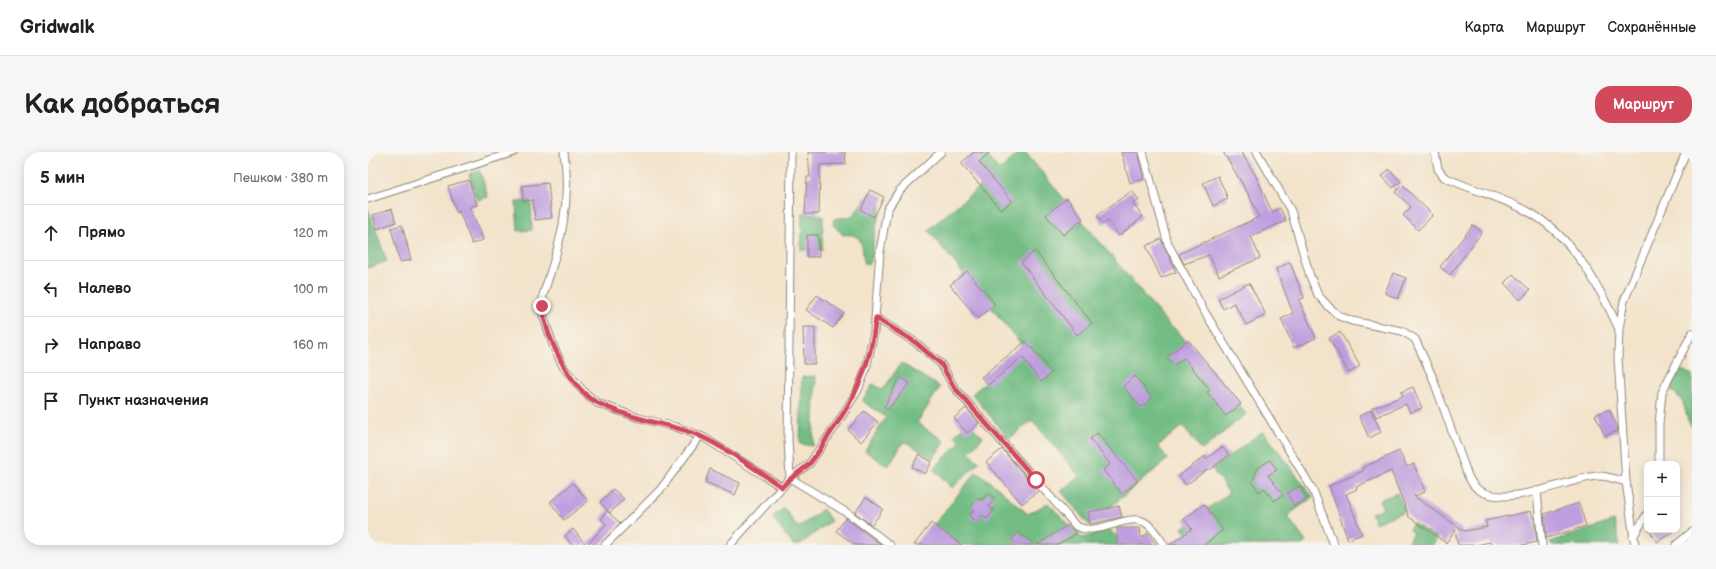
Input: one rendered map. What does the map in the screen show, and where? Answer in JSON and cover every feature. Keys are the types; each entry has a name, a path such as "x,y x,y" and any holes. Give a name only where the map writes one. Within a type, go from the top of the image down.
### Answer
{"lane":[{"path":"368,199 514,152"},
{"path":"564,152 567,197 564,225 543,295 542,306 546,328 564,368 584,391 597,403 639,418 676,427 700,436 782,487"},
{"path":"790,478 788,440 791,152"},
{"path":"730,545 790,478 810,463 858,390 866,369 876,318 880,252 886,210 899,191 941,152"},
{"path":"1143,152 1168,244 1203,309 1313,490 1327,524 1332,545"},
{"path":"1257,152 1291,211 1310,276 1318,294 1328,308 1339,316 1352,321 1402,331 1415,339 1432,376 1468,476 1474,486 1480,491 1495,496 1537,491 1596,476 1609,477 1626,482"},
{"path":"1435,152 1438,169 1444,177 1528,212 1554,230 1578,256 1592,277 1619,329"},
{"path":"1635,545 1626,482 1618,359 1619,329 1624,301 1686,152"},
{"path":"876,318 915,342 941,364 954,387 1076,526 1089,530 1140,520 1148,524 1164,545"},
{"path":"1659,461 1659,424 1662,392 1692,333"},
{"path":"605,545 660,490 700,436"},
{"path":"790,478 849,514 890,545"},
{"path":"1537,491 1542,545"},
{"path":"1633,537 1644,519"},
{"path":"1676,545 1692,532"}],"green space":[{"path":"1021,152 1025,152 1172,329 1174,328 1246,414 1202,450 1182,426 1158,446 1168,459 1089,525 1061,491 1079,476 1032,420 1009,439 972,394 1025,349 928,230 984,183 970,166 985,153 999,170"},
{"path":"480,171 488,197 477,200 469,174"},
{"path":"866,198 881,205 874,236 872,258 868,265 864,263 862,246 858,238 850,235 843,235 833,225 834,219 853,215"},
{"path":"531,201 532,230 518,231 516,202"},
{"path":"368,209 387,261 368,268"},
{"path":"802,213 823,216 822,250 801,250"},
{"path":"901,363 940,387 917,423 945,441 933,459 904,441 888,466 865,451 886,417 862,401 873,384 883,390"},
{"path":"1682,370 1692,375 1692,427 1688,421 1683,402 1668,386"},
{"path":"816,376 813,446 800,444 802,377"},
{"path":"968,422 983,437 969,452 979,462 952,488 933,469 960,442 954,436"},
{"path":"1263,431 1313,497 1287,516 1306,542 1302,545 1195,545 1182,528 1229,493 1212,469"},
{"path":"976,472 987,479 1028,514 1048,503 1082,538 1110,530 1125,545 918,545"},
{"path":"1397,493 1405,511 1375,523 1371,513 1383,509 1379,500"},
{"path":"784,508 798,528 823,509 831,521 799,545 793,545 772,517"},
{"path":"1614,521 1620,545 1551,545 1550,542"},
{"path":"1413,523 1437,538 1433,545 1406,545 1413,533 1409,530"}],"building":[{"path":"808,152 845,152 846,164 820,165 819,214 805,214 807,177 810,177"},
{"path":"974,152 990,152 979,162 1012,201 1001,210 961,163"},
{"path":"1121,152 1137,152 1144,179 1130,183"},
{"path":"1223,152 1241,152 1257,178 1272,212 1280,208 1286,221 1251,236 1260,258 1219,276 1209,255 1184,264 1179,254 1259,217 1249,195"},
{"path":"1389,169 1401,182 1393,188 1382,176"},
{"path":"1218,176 1228,199 1213,206 1203,183"},
{"path":"469,180 477,205 470,207 483,240 472,244 459,211 456,212 448,186"},
{"path":"548,183 552,218 535,220 533,200 523,201 522,186"},
{"path":"1402,185 1433,215 1418,230 1403,215 1411,207 1395,192"},
{"path":"870,190 884,197 874,217 861,210"},
{"path":"1132,191 1139,200 1133,204 1143,217 1119,236 1108,221 1103,224 1097,215"},
{"path":"1067,198 1083,219 1063,235 1046,215"},
{"path":"392,209 396,222 377,229 373,215"},
{"path":"402,225 411,260 400,262 391,228"},
{"path":"1473,225 1482,232 1450,275 1440,267"},
{"path":"807,235 818,235 819,257 807,257"},
{"path":"1161,239 1176,272 1161,278 1146,246"},
{"path":"1035,251 1092,323 1077,335 1021,262"},
{"path":"1290,262 1304,298 1299,300 1316,338 1294,348 1281,319 1293,313 1276,269"},
{"path":"967,271 995,304 978,319 950,285"},
{"path":"1393,273 1406,278 1398,299 1385,293"},
{"path":"1513,274 1530,290 1520,300 1504,283"},
{"path":"1249,283 1266,315 1246,325 1234,303 1223,309 1218,299"},
{"path":"817,295 844,313 833,328 806,310"},
{"path":"803,327 815,327 815,364 804,364"},
{"path":"1340,332 1360,366 1349,373 1329,338"},
{"path":"1188,340 1241,404 1226,416 1207,392 1210,390 1184,358 1174,365 1167,357"},
{"path":"1026,341 1052,373 1041,382 1022,357 988,385 981,377"},
{"path":"1135,376 1152,398 1141,407 1123,386"},
{"path":"900,377 910,383 888,409 884,407"},
{"path":"1413,387 1422,408 1410,413 1406,404 1376,417 1372,408 1403,396 1401,392"},
{"path":"966,408 979,423 967,433 954,418"},
{"path":"1609,409 1618,431 1605,436 1595,415"},
{"path":"1371,410 1381,432 1369,438 1359,416"},
{"path":"864,411 878,422 861,442 848,430"},
{"path":"1097,433 1138,481 1122,494 1103,470 1110,464 1090,439"},
{"path":"1222,447 1229,455 1210,470 1209,468 1186,485 1179,476 1205,456 1206,459"},
{"path":"1002,449 1038,491 1022,504 986,462"},
{"path":"1399,451 1407,467 1414,464 1425,492 1414,496 1464,531 1487,527 1485,521 1531,511 1533,518 1534,517 1537,542 1523,545 1491,545 1490,542 1476,545 1458,545 1455,530 1446,543 1409,517 1391,471 1356,487 1357,489 1346,494 1362,534 1348,540 1329,486 1363,471 1362,468"},
{"path":"919,454 932,462 925,474 912,467"},
{"path":"1270,460 1277,470 1268,475 1283,495 1274,501 1264,488 1259,492 1252,482 1258,468"},
{"path":"710,469 740,483 735,495 705,482"},
{"path":"573,483 588,501 564,520 550,502"},
{"path":"1300,486 1307,499 1294,506 1287,493"},
{"path":"613,489 624,499 610,513 600,502"},
{"path":"988,493 995,498 989,506 994,510 987,519 982,515 977,522 969,516 974,510 971,507 978,498 982,500"},
{"path":"866,497 883,509 872,525 855,513"},
{"path":"1579,503 1586,526 1546,538 1544,514"},
{"path":"1204,504 1223,530 1204,545 1169,545 1192,529 1184,519"},
{"path":"1119,506 1122,517 1090,524 1088,512"},
{"path":"607,511 620,523 600,545 587,545 606,524 601,519"},
{"path":"846,518 881,545 855,545 836,531"},
{"path":"931,523 962,545 914,545"},
{"path":"1068,525 1076,534 1057,545 1037,545"},
{"path":"1117,528 1140,528 1141,538 1148,533 1156,545 1117,545"},
{"path":"573,529 586,545 572,545 565,536"},
{"path":"1018,532 1035,545 1019,545 1012,540"},
{"path":"1651,533 1671,533 1657,542"}],"route":[{"path":"542,306 546,328 564,368 584,391 597,403 639,418 676,427 703,437 756,469 782,487 790,478 810,463 849,406 858,390 866,369 876,318 895,328 915,342 941,364 954,387 1036,480"}]}
